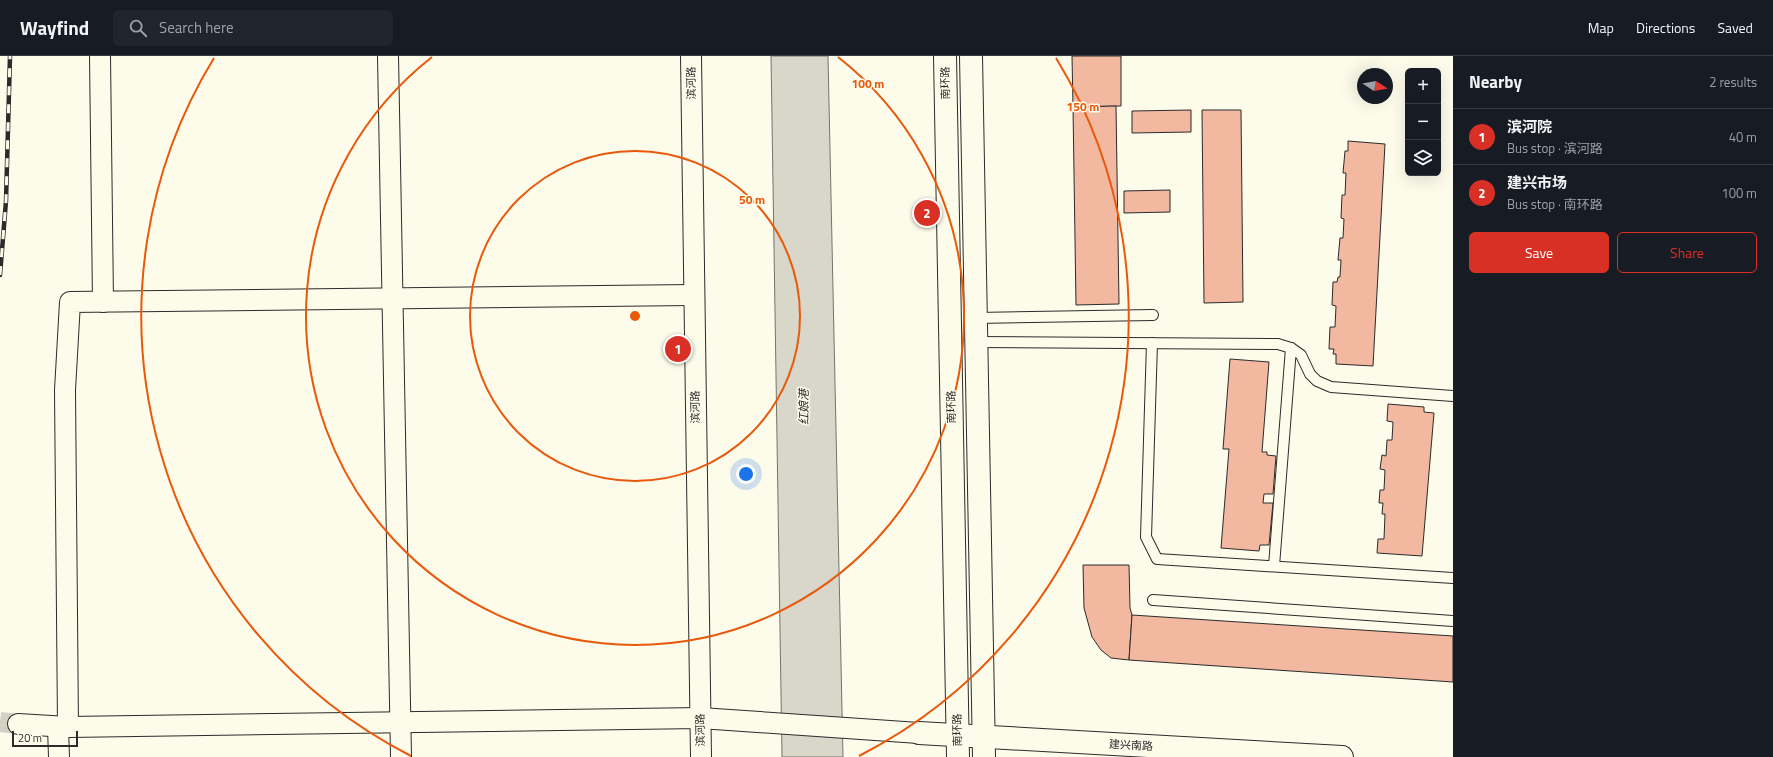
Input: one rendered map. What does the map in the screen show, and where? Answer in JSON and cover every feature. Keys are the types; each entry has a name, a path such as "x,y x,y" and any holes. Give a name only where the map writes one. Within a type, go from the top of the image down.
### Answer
{"main road":[{"name":"南环路","path":"945,56 958,757"},
{"path":"971,56 984,747"},
{"name":"建兴南路","path":"919,733 957,736 984,747 1342,757"}],"street":[{"path":"100,56 104,302"},
{"path":"388,56 401,757"},
{"name":"滨河路","path":"691,56 693,295 701,757"},
{"path":"59,757 63,727 65,390 70,302 693,295"},
{"path":"18,724 63,727 700,718 919,733"}],"lane":[{"path":"976,318 1154,314"},
{"path":"976,342 1278,344 1291,348 1301,355 1310,374 1317,381 1331,387 1453,396"},
{"path":"1152,343 1146,537 1157,559 1453,578"},
{"path":"1274,566 1291,348"},
{"path":"1153,600 1453,621"}],"water":[{"name":"红娘港","path":"771,56 828,56 843,757 782,757"}],"building":[{"path":"1072,56 1121,56 1121,106 1073,107"},
{"path":"1116,106 1119,304 1076,305 1073,107"},
{"path":"1191,110 1191,132 1132,133 1132,111"},
{"path":"1202,110 1241,110 1243,302 1204,303"},
{"path":"1348,141 1385,144 1373,366 1336,364 1336,354 1333,354 1334,349 1329,349 1330,327 1335,327 1336,306 1332,305 1333,282 1337,282 1338,277 1340,277 1341,260 1338,260 1340,238 1343,238 1344,219 1341,218 1342,195 1345,195 1346,173 1343,173 1345,151 1348,151"},
{"path":"1170,190 1170,212 1124,213 1124,191"},
{"path":"1230,359 1269,362 1262,452 1267,452 1267,455 1276,456 1273,494 1264,494 1263,503 1273,503 1269,545 1260,545 1259,551 1221,548 1229,449 1223,449"},
{"path":"1388,404 1424,407 1424,412 1434,413 1422,556 1377,553 1378,539 1384,539 1385,514 1382,514 1383,503 1379,503 1380,490 1384,490 1385,470 1380,469 1382,455 1386,456 1387,440 1392,440 1393,422 1387,421"},
{"path":"1083,565 1129,565 1130,608 1132,615 1129,660 1111,658 1101,650 1092,637 1084,608"},
{"path":"1132,615 1453,636 1453,682 1129,660"}],"tunnel":[{"path":"0,722 18,724"}],"railway":[{"path":"0,275 6,201 10,56"}],"place":[{"name":"建兴市场","path":"927,213"},
{"name":"滨河院","path":"678,349"}]}
